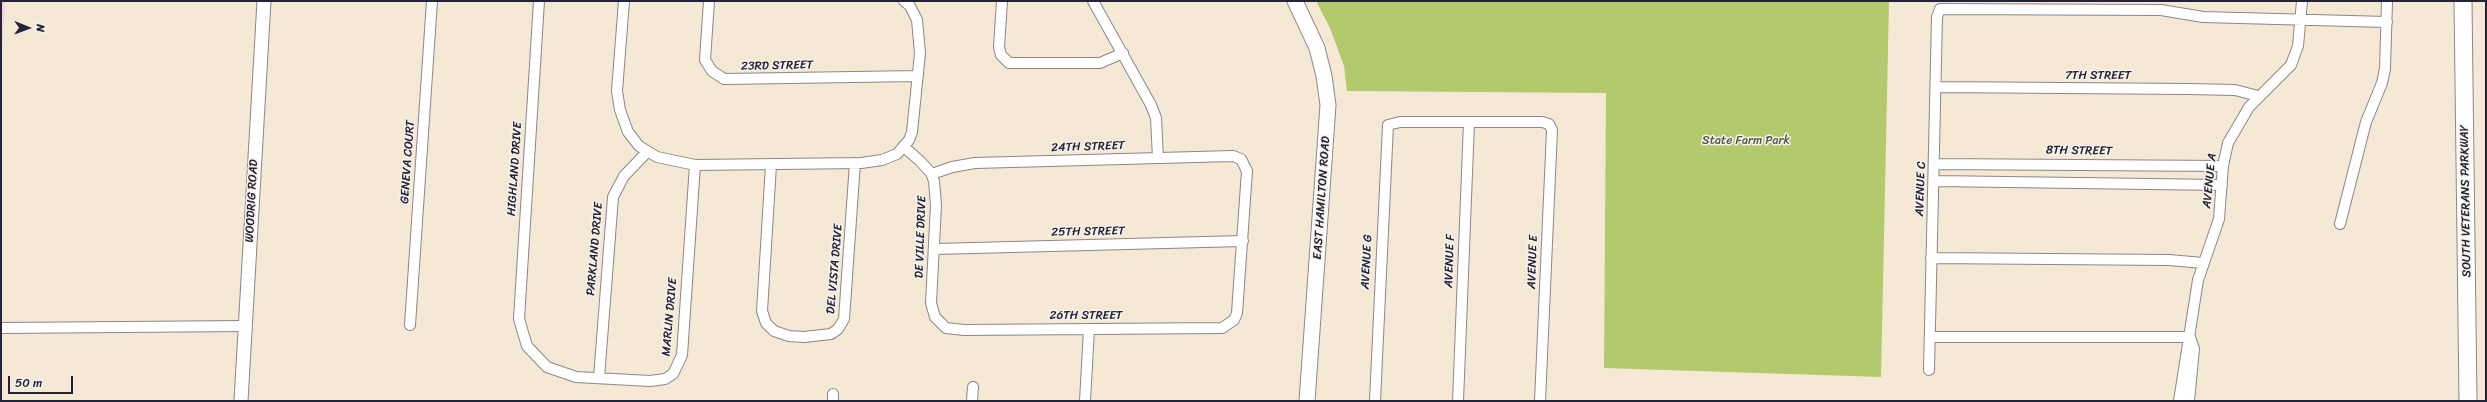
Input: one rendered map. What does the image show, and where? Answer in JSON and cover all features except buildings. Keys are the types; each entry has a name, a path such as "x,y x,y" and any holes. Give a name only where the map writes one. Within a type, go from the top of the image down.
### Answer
{"highway":[{"name":"SOUTH VETERANS PARKWAY","path":"2452,1 2463,398"},
{"name":"SOUTH VETERANS PARKWAY","path":"2463,1 2463,398"}],"main road":[{"name":"EAST HAMILTON ROAD","path":"1295,1 1317,48 1324,76 1328,104 1307,401"}],"street":[{"name":"WOODRIG ROAD","path":"241,401 264,1"},
{"name":"GENEVA COURT","path":"410,325 432,1"},
{"name":"HIGHLAND DRIVE","path":"523,338 519,310 539,1"},
{"path":"624,1 618,101 628,132 647,152 676,163 695,165 855,163 882,160 897,154 904,147 912,132 918,76 918,27 914,14 904,1"},
{"name":"23RD STREET","path":"709,1 705,60 712,71 724,79 918,76"},
{"path":"1002,1 1000,47 1001,55 1009,63 1100,63 1123,53"},
{"path":"1093,1 1151,105 1156,118 1158,158"},
{"name":"AVENUE A","path":"2179,401 2186,345 2190,337 2195,297 2203,262 2219,219 2223,166 2232,132 2258,96 2283,75 2291,65 2298,46 2302,1"},
{"path":"2340,224 2368,117 2382,83 2387,22 2387,1"},
{"name":"AVENUE C","path":"1929,370 1937,16 1940,9 2161,10 2203,18 2301,20"},
{"path":"2301,20 2387,22"},
{"name":"7TH STREET","path":"1936,87 2220,90 2248,92 2258,96"},
{"name":"AVENUE G","path":"1374,401 1388,126 1400,122 1469,122"},
{"name":"AVENUE E","path":"1469,122 1542,122 1550,125 1552,130 1540,401"},
{"name":"AVENUE F","path":"1458,401 1469,122"},
{"path":"904,147 932,174"},
{"name":"PARKLAND DRIVE","path":"599,378 613,197 624,176 647,152"},
{"name":"24TH STREET","path":"932,174 952,167 975,162 1233,156 1244,163 1247,171 1242,241"},
{"name":"DEL VISTA DRIVE","path":"771,164 762,311 763,318 769,328 778,334 812,337 831,334 838,329 844,318 855,163"},
{"name":"8TH STREET","path":"1934,164 2223,166"},
{"name":"MARLIN DRIVE","path":"523,338 532,354 551,369 576,377 658,381 671,376 678,366 682,355 695,165"},
{"name":"DE VILLE DRIVE","path":"932,174 936,205 935,249 931,302 935,317 940,324"},
{"path":"1934,181 2222,185"},
{"name":"25TH STREET","path":"935,249 1242,241"},
{"name":"26TH STREET","path":"940,324 949,329 964,330 1222,328 1232,323 1237,312 1242,241"},
{"path":"1931,258 2169,260 2203,262"},
{"path":"1,328 245,326"},
{"path":"1086,401 1089,330"},
{"path":"1930,337 2190,337"},
{"name":"AVENUE A","path":"2189,401 2194,349 2190,337"},
{"path":"972,401 973,386"}],"shaded area":[{"path":"1,1 5,1 1,66"}],"green space":[{"name":"State Farm Park","path":"1316,1 1889,1 1881,377 1604,368 1606,93 1347,91 1344,66 1330,28"}]}
